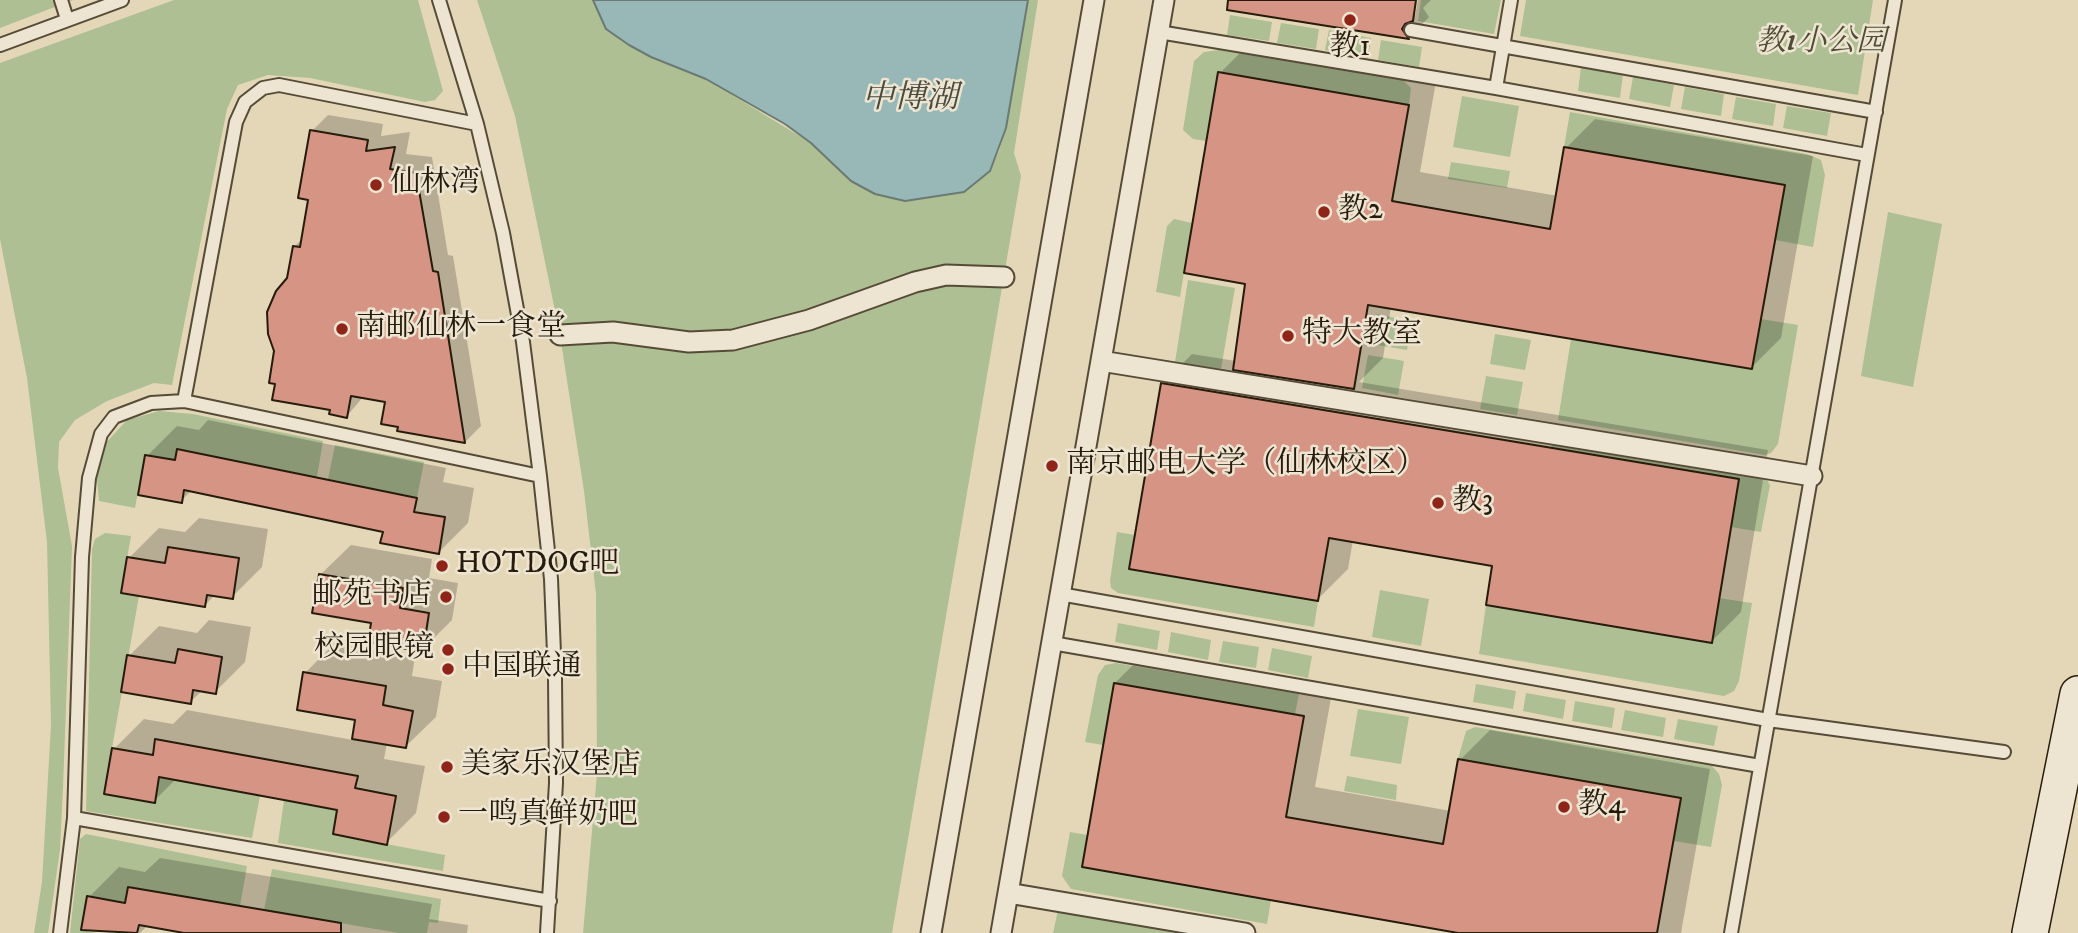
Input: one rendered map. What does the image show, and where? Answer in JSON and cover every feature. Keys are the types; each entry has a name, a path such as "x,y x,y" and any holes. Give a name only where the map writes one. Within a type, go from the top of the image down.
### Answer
{"main road":[{"path":"2030,933 2078,695"}],"street":[{"path":"931,933 1094,0"},
{"path":"1001,933 1164,0"},
{"path":"560,335 613,332 689,342 733,340 809,320 915,282 946,275 1004,277"},
{"path":"1101,361 1812,476"},
{"path":"1008,892 1245,933"}],"lane":[{"path":"61,0 67,19"},
{"path":"0,45 122,0"},
{"path":"439,0 477,124 503,233 523,342 540,476 551,579 555,678 556,783 547,933"},
{"path":"1496,88 1511,0"},
{"path":"1731,933 1895,0"},
{"path":"1411,30 1875,112"},
{"path":"1159,32 1496,88 1867,155"},
{"path":"184,401 236,122 246,102 263,88 279,85 477,124"},
{"path":"60,933 74,818 82,557 93,455 101,434 114,417 150,403 184,401 540,476"},
{"path":"1060,594 1768,720 2004,752"},
{"path":"1052,643 1760,766"},
{"path":"74,818 550,901"}],"green space":[{"path":"0,0 73,0 0,28"},
{"path":"174,0 418,0 443,91 435,100 425,102 310,78 268,75 238,85 227,109 172,385 154,383 107,401 75,420 59,442 58,468 72,546 60,849 48,933 34,933 42,882 51,725 47,542 27,378 0,239 0,63"},
{"path":"477,0 593,0 606,29 651,57 706,79 811,143 964,192 990,171 999,151 1006,128 1028,0 1038,0 1014,153 1021,176 892,933 583,933 597,774 596,594 584,491 560,335 515,116"},
{"path":"1421,0 1501,0 1494,34 1418,21"},
{"name":"教1小公园","path":"1526,0 1873,0 1858,95 1520,36"},
{"path":"1230,15 1272,22 1269,41 1227,35"},
{"path":"1281,23 1319,29 1316,49 1277,43"},
{"path":"1329,30 1371,38 1368,58 1325,50"},
{"path":"1381,40 1422,47 1419,67 1378,60"},
{"path":"1219,50 1403,80 1411,88 1409,105 1218,72 1206,141 1193,139 1183,130 1194,61 1204,52"},
{"path":"1581,67 1623,74 1620,98 1578,91"},
{"path":"1633,77 1674,85 1670,107 1629,99"},
{"path":"1685,87 1724,94 1721,116 1681,109"},
{"path":"1462,96 1519,106 1510,157 1453,147"},
{"path":"1736,97 1776,104 1773,126 1732,119"},
{"path":"1787,106 1831,113 1827,136 1783,128"},
{"path":"1570,112 1807,154 1821,160 1825,175 1813,247 1775,240 1784,185 1564,147"},
{"path":"1451,162 1510,171 1507,188 1448,179"},
{"path":"1888,212 1942,224 1913,387 1861,376"},
{"path":"1174,219 1192,223 1180,297 1156,292 1167,226"},
{"path":"1188,280 1235,288 1221,369 1175,362"},
{"path":"1376,314 1412,321 1407,350 1371,344"},
{"path":"1761,319 1798,325 1778,444 1771,453 1765,455 1558,420 1571,339 1752,369"},
{"path":"1495,334 1531,340 1525,370 1490,364"},
{"path":"1368,355 1404,361 1398,395 1362,388"},
{"path":"1486,376 1523,382 1517,415 1480,409"},
{"path":"159,411 193,414 323,441 317,477 177,449 175,460 145,455 135,508 99,501 96,468 102,447 127,420"},
{"path":"1553,440 1766,478 1770,485 1761,532 1731,527 1739,479 1551,448"},
{"path":"335,445 424,462 417,498 328,479"},
{"path":"1117,532 1135,535 1129,569 1318,601 1314,627 1118,593 1111,588 1110,581"},
{"path":"105,533 131,536 121,593 139,596 112,748 155,802 159,777 260,796 252,838 86,811 92,549 95,539"},
{"path":"1380,590 1429,599 1421,646 1372,637"},
{"path":"1719,598 1752,603 1739,681 1734,691 1724,696 1479,654 1486,605 1711,643"},
{"path":"1118,623 1160,631 1157,650 1115,642"},
{"path":"1171,632 1211,640 1208,660 1168,652"},
{"path":"1223,641 1259,647 1256,668 1219,662"},
{"path":"1272,648 1312,656 1308,678 1268,670"},
{"path":"1116,663 1299,694 1295,714 1114,683 1103,745 1085,742 1098,675 1105,665"},
{"path":"1476,684 1516,691 1513,709 1473,702"},
{"path":"1526,693 1566,700 1563,719 1523,711"},
{"path":"1575,701 1615,708 1612,728 1572,721"},
{"path":"1358,709 1409,717 1401,764 1350,756"},
{"path":"1625,710 1666,718 1663,737 1621,730"},
{"path":"1678,719 1718,726 1714,746 1674,739"},
{"path":"1475,727 1712,766 1719,774 1722,785 1711,847 1674,841 1681,798 1458,759 1466,731"},
{"path":"1347,776 1397,785 1396,800 1344,791"},
{"path":"284,800 337,810 333,834 445,855 443,871 278,843"},
{"path":"1070,832 1087,835 1082,867 1271,900 1267,924 1071,889 1062,876"},
{"path":"86,834 247,866 240,906 128,887 125,903 87,897 81,930 97,933 70,933 80,839"},
{"path":"272,869 441,899 438,923 429,922 427,933 399,933 264,910"},
{"path":"1058,910 1186,933 1053,933"}],"water":[{"name":"中博湖","path":"593,0 1028,0 1006,128 990,171 964,192 905,201 875,194 851,181 811,143 785,124 706,79 629,45 606,29"}],"building":[{"name":"教1","path":"1228,0 1416,0 1413,21 1405,24 1402,29 1409,39 1227,10"},
{"name":"教2","path":"1218,72 1409,105 1392,201 1550,229 1564,147 1785,185 1752,369 1368,305 1354,389 1233,370 1245,284 1184,273"},
{"path":"310,130 368,140 366,151 395,147 390,169 416,173 433,271 438,272 465,443 397,431 398,427 381,424 385,402 351,396 347,418 329,414 330,410 272,400 275,384 269,383 274,351 268,334 267,312 276,291 287,278 293,246 300,247 308,200 298,198"},
{"name":"教3","path":"1161,383 1739,479 1712,643 1486,605 1492,566 1329,538 1318,601 1129,569"},
{"path":"177,449 417,498 414,512 445,517 439,554 380,543 383,532 184,490 182,503 138,495 145,455 175,460"},
{"path":"168,547 239,558 233,599 207,595 205,607 121,593 127,557 165,563"},
{"path":"319,574 403,588 400,608 429,613 423,652 368,642 371,623 312,613"},
{"path":"178,649 222,657 216,694 193,690 191,704 121,692 127,655 175,663"},
{"path":"303,672 386,686 383,705 413,711 406,748 352,739 355,720 297,710"},
{"name":"教4","path":"1114,683 1304,716 1286,817 1443,844 1458,759 1681,798 1657,933 1458,933 1082,867"},
{"path":"155,739 358,776 355,788 396,796 387,845 333,834 337,810 159,777 155,803 104,794 112,748 153,755"},
{"path":"128,887 341,923 341,933 184,933 139,925 137,933 81,930 87,896 125,903"}],"place":[{"name":"教1","path":"1350,20"},
{"name":"仙林湾","path":"376,185"},
{"name":"教2","path":"1324,212"},
{"name":"南邮仙林一食堂","path":"342,329"},
{"name":"特大教室","path":"1288,336"},
{"name":"南京邮电大学（仙林校区）","path":"1052,466"},
{"name":"教3","path":"1438,503"},
{"name":"HOTDOG吧","path":"442,566"},
{"name":"邮苑书店","path":"446,597"},
{"name":"校园眼镜","path":"448,650"},
{"name":"中国联通","path":"448,669"},
{"name":"美家乐汉堡店","path":"447,767"},
{"name":"教4","path":"1564,807"},
{"name":"一鸣真鲜奶吧","path":"444,817"}]}
